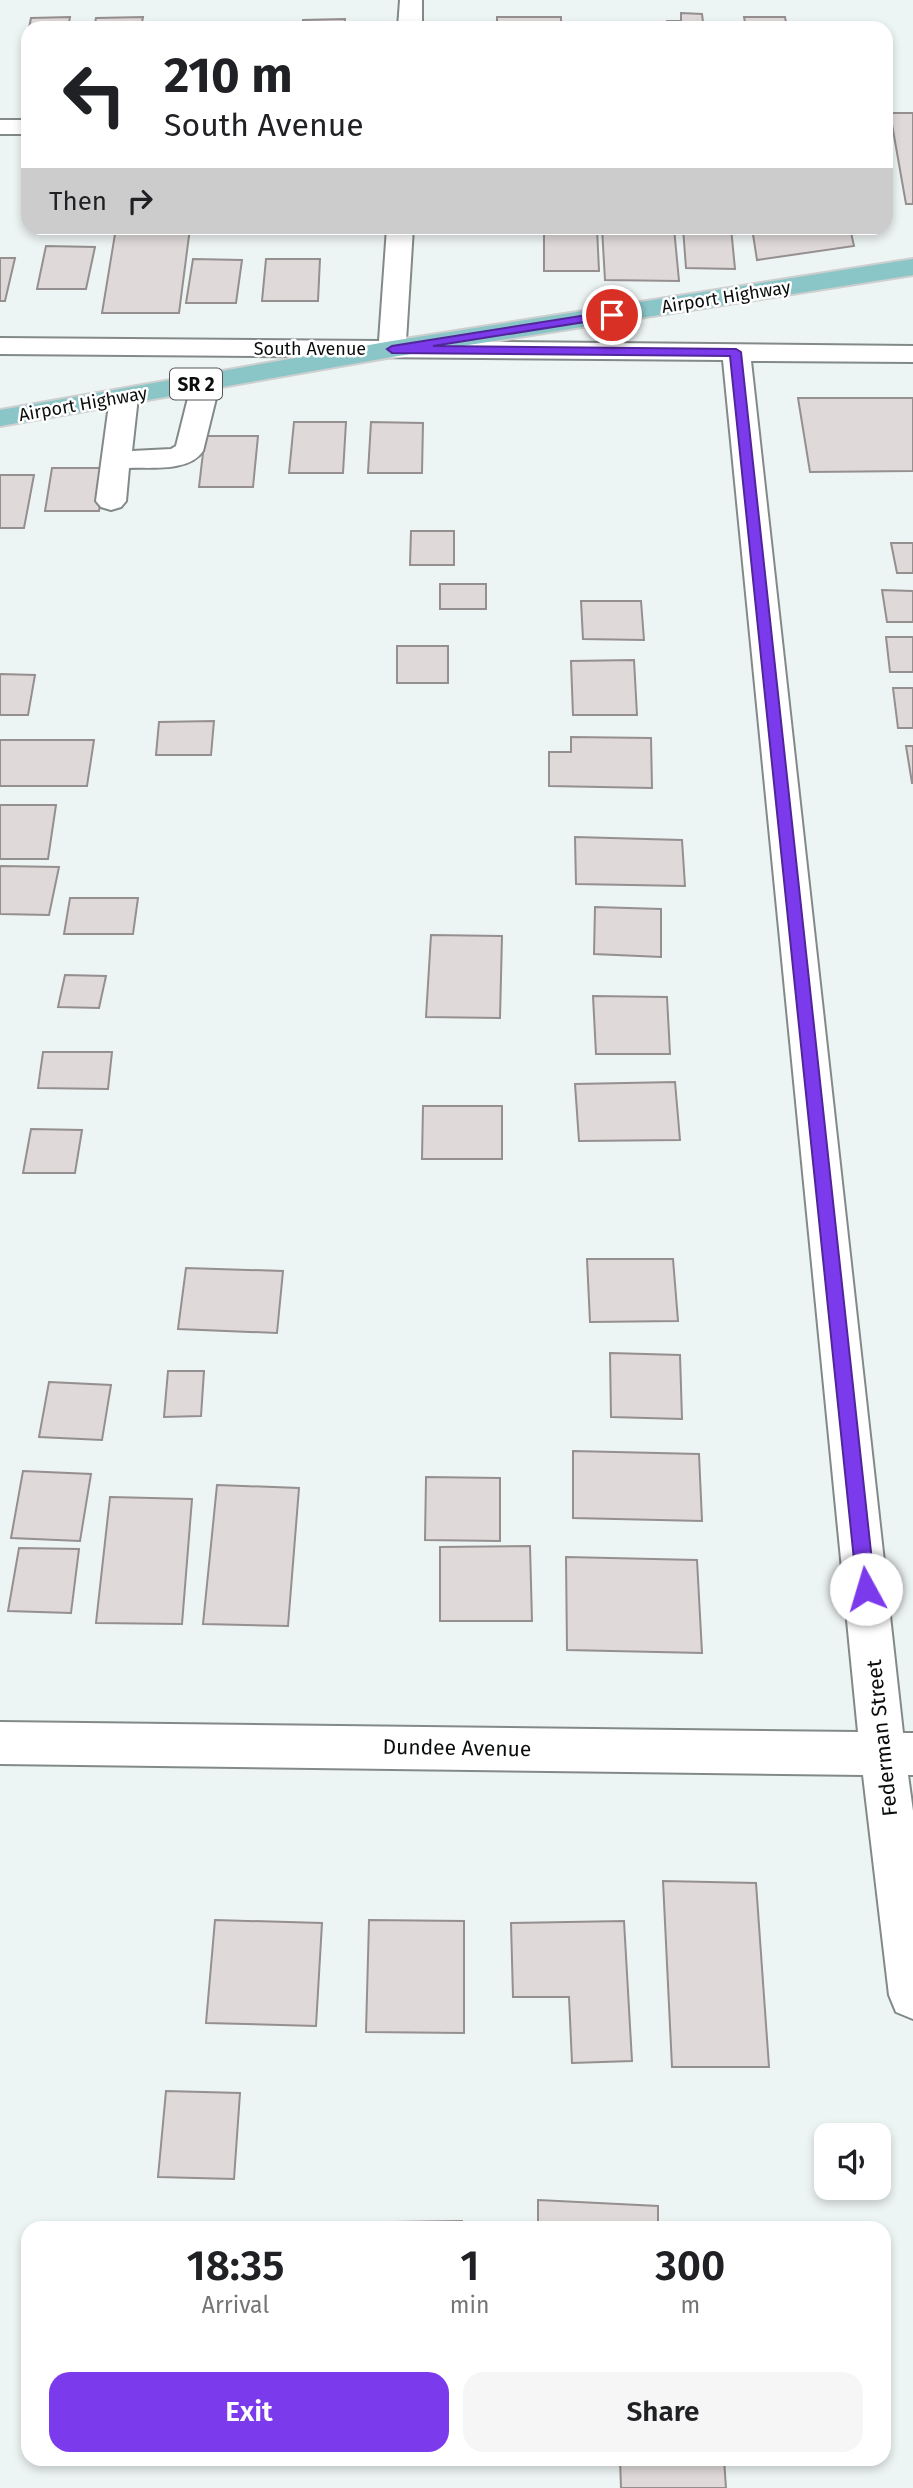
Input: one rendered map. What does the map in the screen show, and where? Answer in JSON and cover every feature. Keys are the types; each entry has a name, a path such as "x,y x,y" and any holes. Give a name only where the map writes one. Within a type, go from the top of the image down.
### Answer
{"main road":[{"name":"Airport Highway","path":"0,418 392,349 913,267"}],"street":[{"path":"410,21 411,0"},
{"path":"0,127 21,127"},
{"path":"392,349 400,235"},
{"name":"South Avenue","path":"0,346 913,354"},
{"name":"Federman Street","path":"736,352 898,1753 913,1996"},
{"path":"116,460 176,457 189,451 206,382"},
{"path":"111,501 124,397"},
{"name":"Dundee Avenue","path":"0,1743 898,1753"}],"building":[{"path":"681,13 702,14 703,21 681,21"},
{"path":"70,17 69,21 30,21 31,18"},
{"path":"143,17 142,21 95,21 96,18"},
{"path":"497,17 561,17 561,21 497,21"},
{"path":"744,17 785,17 786,21 745,21"},
{"path":"345,19 345,21 303,20"},
{"path":"893,113 913,113 913,204 906,204 893,130"},
{"path":"115,235 189,235 179,313 102,313"},
{"path":"544,235 597,235 599,271 544,271"},
{"path":"602,235 675,235 679,281 605,280"},
{"path":"684,235 732,235 735,269 686,268"},
{"path":"753,235 852,235 854,246 757,260"},
{"path":"46,246 95,247 86,289 37,289"},
{"path":"0,258 15,258 5,301 0,301"},
{"path":"193,259 242,260 236,303 186,303"},
{"path":"266,259 320,259 318,301 262,301"},
{"path":"798,398 913,398 913,471 810,472"},
{"path":"294,422 346,422 343,473 289,473"},
{"path":"371,422 423,423 422,473 368,473"},
{"path":"205,436 258,436 253,487 199,487"},
{"path":"52,468 106,468 99,511 45,511"},
{"path":"0,475 34,475 24,528 0,528"},
{"path":"411,531 454,531 454,565 410,565"},
{"path":"891,543 913,543 913,573 897,573"},
{"path":"440,584 486,584 486,609 440,609"},
{"path":"882,590 913,591 913,622 887,622"},
{"path":"581,601 641,601 644,640 583,639"},
{"path":"886,637 913,637 913,672 890,672"},
{"path":"397,646 448,646 448,683 397,683"},
{"path":"634,660 637,715 573,715 571,661"},
{"path":"0,674 35,675 28,715 0,715"},
{"path":"893,688 913,688 913,728 898,728"},
{"path":"214,721 211,755 156,755 159,722"},
{"path":"571,737 651,738 652,788 549,786 549,752 571,752"},
{"path":"0,740 94,740 87,786 0,786"},
{"path":"906,746 913,746 913,783 912,783"},
{"path":"0,805 56,805 48,859 0,859"},
{"path":"575,837 682,840 685,886 576,884"},
{"path":"0,866 59,867 49,915 0,914"},
{"path":"70,898 138,898 133,934 64,934"},
{"path":"595,907 661,909 661,957 594,954"},
{"path":"431,935 502,936 500,1018 426,1017"},
{"path":"65,975 106,976 99,1008 58,1007"},
{"path":"593,996 667,997 670,1054 596,1054"},
{"path":"43,1052 112,1052 108,1089 38,1088"},
{"path":"675,1082 680,1140 579,1141 575,1084"},
{"path":"423,1106 502,1106 502,1159 422,1159"},
{"path":"31,1129 82,1130 75,1173 23,1173"},
{"path":"587,1259 673,1259 678,1321 590,1322"},
{"path":"186,1268 283,1271 277,1333 178,1329"},
{"path":"610,1353 680,1355 682,1419 611,1417"},
{"path":"168,1371 204,1371 201,1416 164,1417"},
{"path":"49,1382 111,1385 102,1440 39,1437"},
{"path":"573,1451 699,1454 702,1521 573,1518"},
{"path":"23,1471 91,1474 80,1541 11,1538"},
{"path":"426,1477 500,1478 500,1541 425,1540"},
{"path":"217,1485 299,1488 288,1626 203,1624"},
{"path":"110,1497 192,1499 182,1624 96,1623"},
{"path":"530,1546 532,1621 440,1621 440,1547"},
{"path":"19,1548 79,1549 71,1613 8,1611"},
{"path":"566,1557 697,1560 702,1653 567,1650"},
{"path":"663,1881 756,1883 769,2067 672,2067"},
{"path":"215,1920 322,1923 316,2026 206,2023"},
{"path":"369,1920 464,1921 464,2033 366,2032"},
{"path":"624,1921 632,2061 572,2063 569,1997 513,1997 511,1923"},
{"path":"166,2091 240,2093 234,2179 158,2177"},
{"path":"538,2200 658,2206 658,2221 538,2221"},
{"path":"620,2466 724,2466 726,2488 621,2488"}],"route":[{"path":"612,315 392,349 736,352 866,1589"}]}
